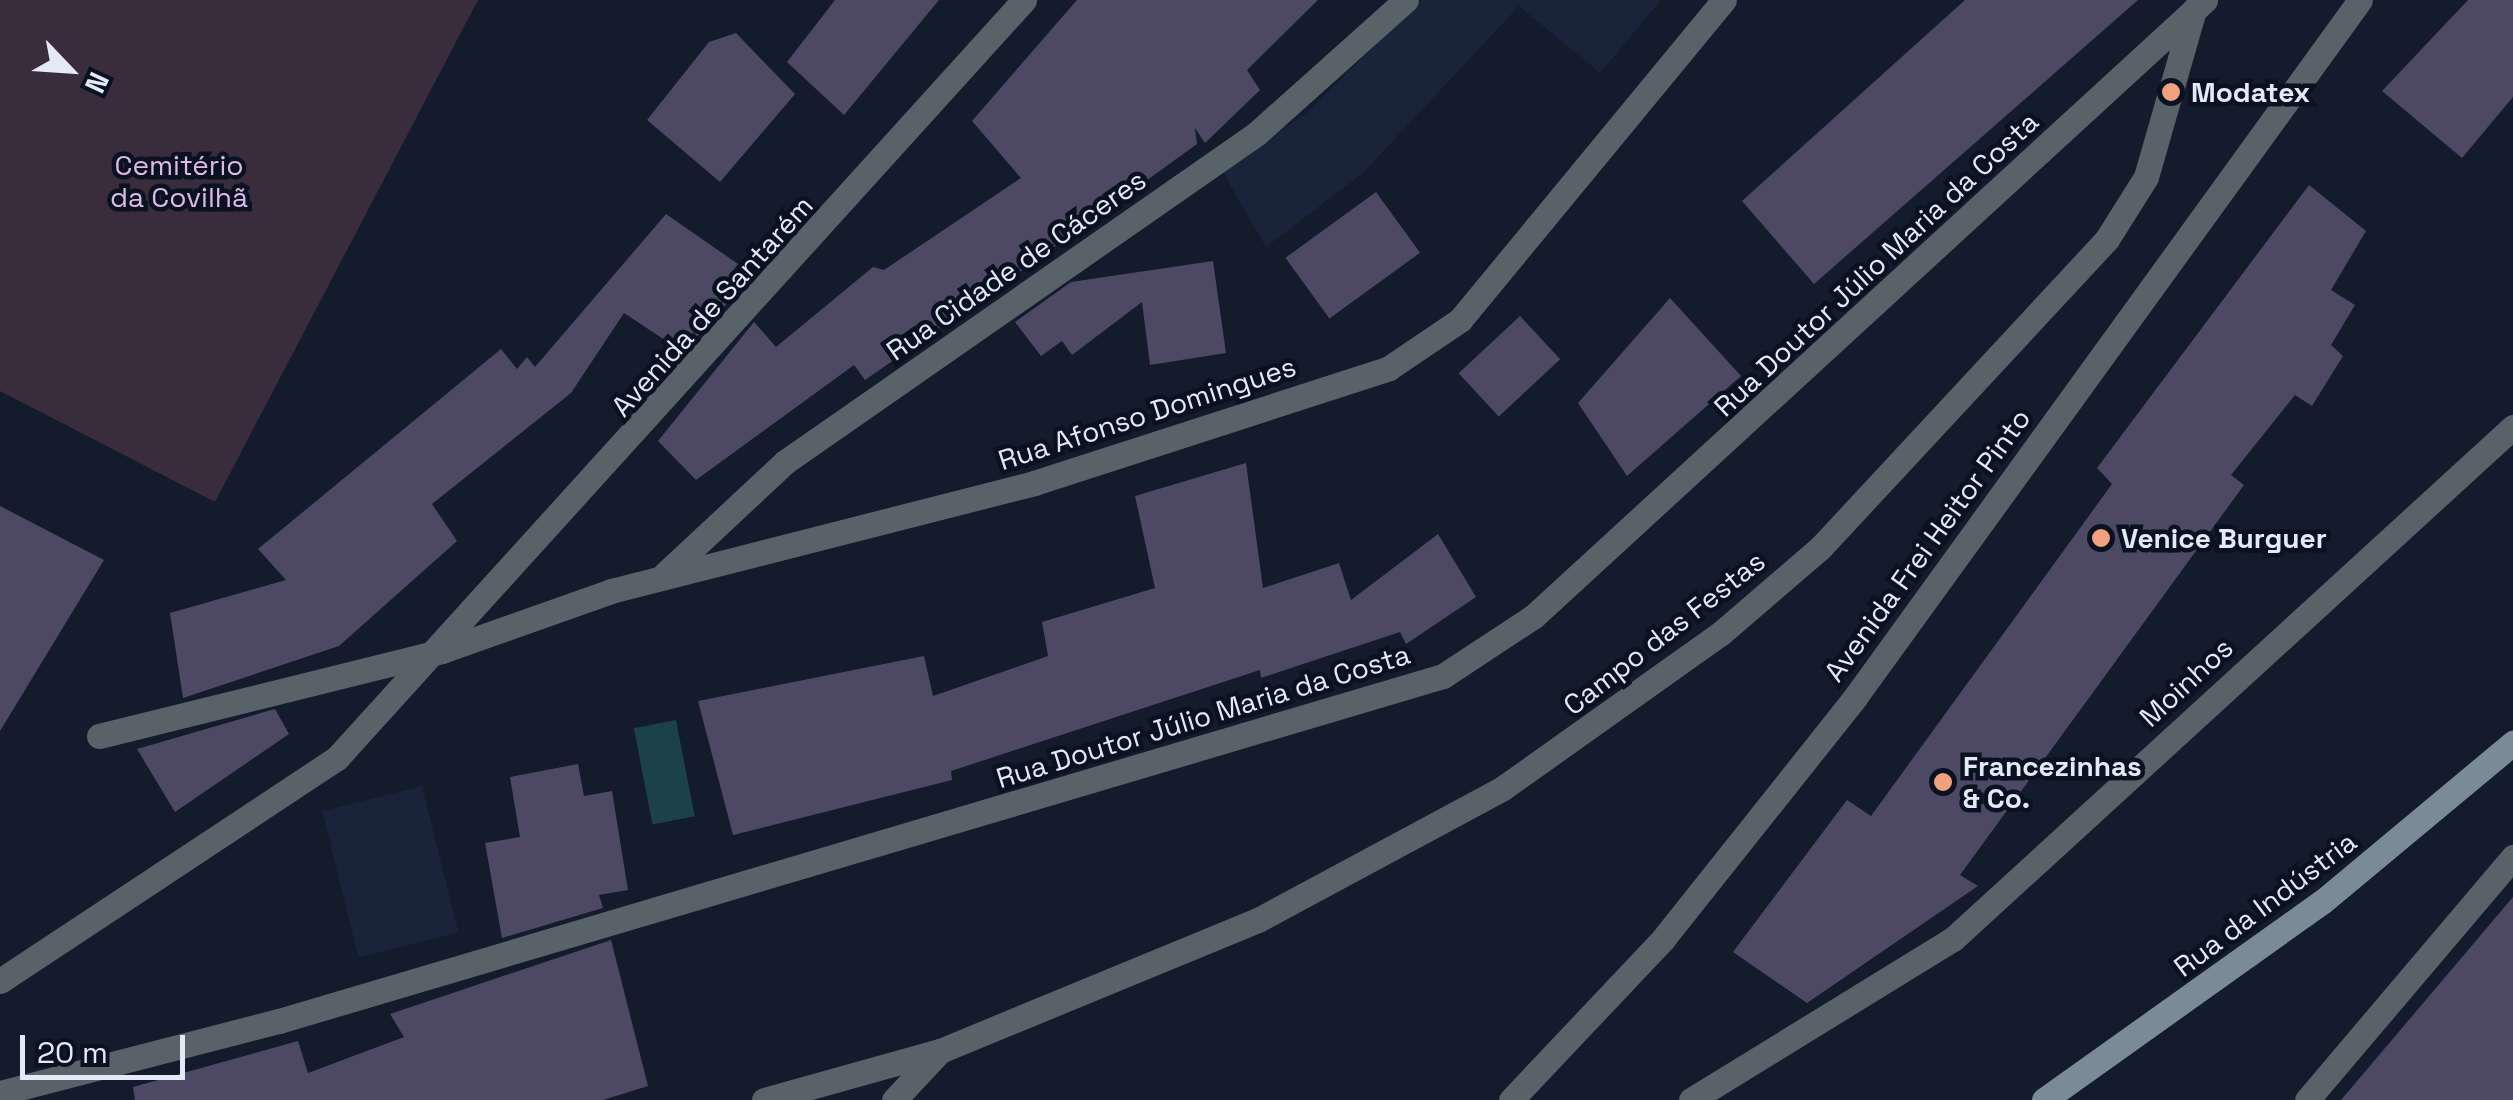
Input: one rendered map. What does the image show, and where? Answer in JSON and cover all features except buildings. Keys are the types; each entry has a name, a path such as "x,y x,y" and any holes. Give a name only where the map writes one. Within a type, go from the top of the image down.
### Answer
{"street":[{"name":"Avenida de Santarém","path":"0,981 337,758 442,651 1024,0"},
{"name":"Rua Cidade de Cáceres","path":"661,578 785,462 1256,134 1406,0"},
{"name":"Rua Afonso Domingues","path":"442,651 661,578 1034,483 1389,368 1460,320 1724,0"},
{"name":"Avenida Frei Heitor Pinto","path":"1511,1100 1663,939 1856,696 2360,0"},
{"name":"Campo das Festas","path":"764,1100 940,1051 1258,920 1503,788 1720,634 1848,519 2107,238 2146,177 2200,5"},
{"name":"Rua Doutor Júlio Maria da Costa","path":"0,1093 279,1021 1443,676 1534,616 2200,5"},
{"name":"Moinhos","path":"1692,1100 1953,939 2513,428"},
{"path":"99,736 442,651"},
{"name":"Rua da Indústria","path":"2044,1100 2322,902 2513,742"},
{"path":"2308,1100 2513,856"},
{"path":"894,1100 940,1051"}],"shaded area":[{"path":"1421,0 1661,0 1600,73 1519,6 1363,173 1266,247 1222,171 1305,114"},
{"path":"676,720 695,816 652,824 634,728"},
{"path":"422,786 459,933 359,957 322,811"}],"green space":[{"name":"Cemitério da Covilhã","path":"0,0 478,0 215,502 0,391"}],"place":[{"name":"Modatex","path":"2171,92"},
{"name":"Venice Burguer","path":"2101,538"},
{"name":"Francezinhas & Co.","path":"1943,782"}]}
